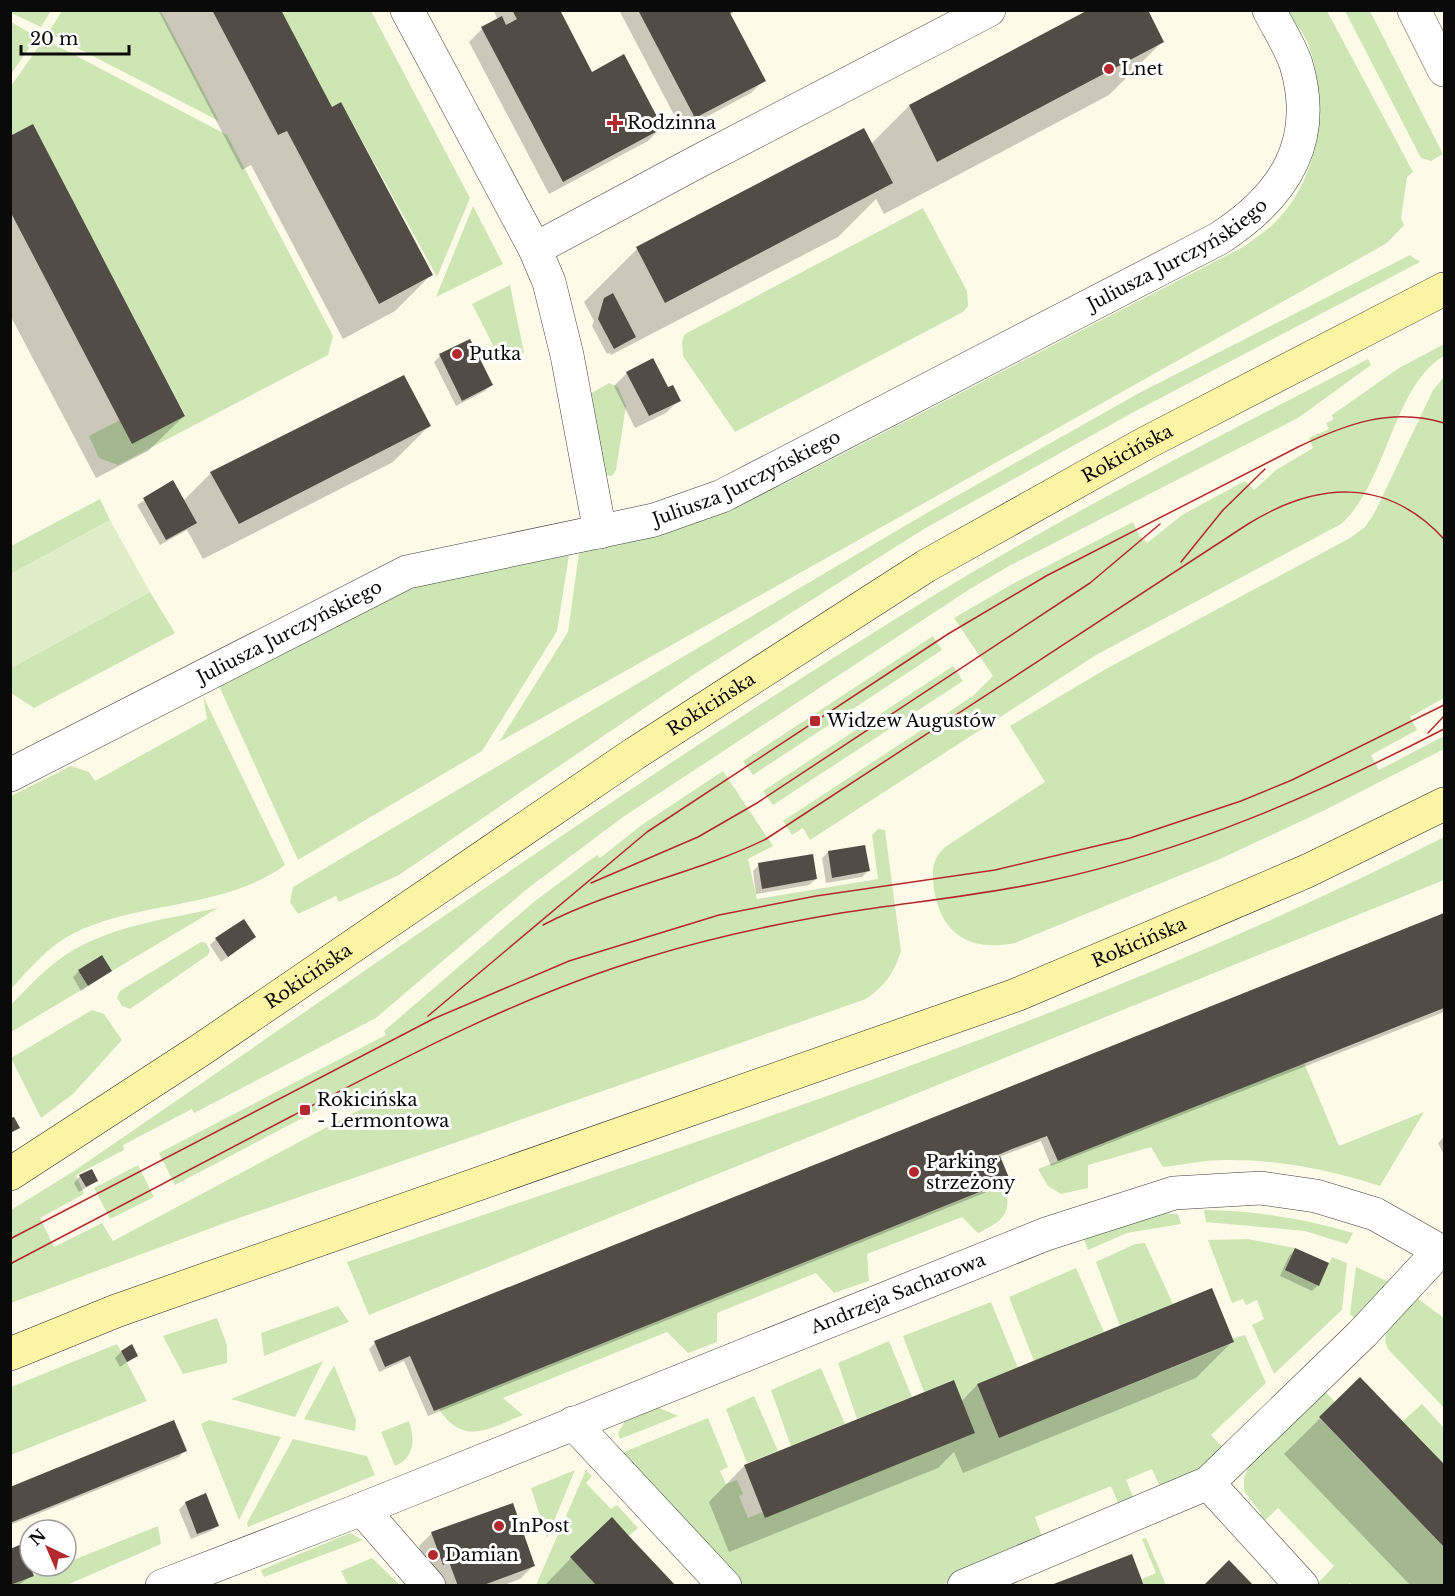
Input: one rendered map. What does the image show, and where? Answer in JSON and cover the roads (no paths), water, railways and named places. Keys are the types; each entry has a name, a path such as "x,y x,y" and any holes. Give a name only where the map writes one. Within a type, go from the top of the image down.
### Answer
{"main road":[{"name":"Rokicińska","path":"10,1174 182,1063 634,754 926,566 1146,443 1444,289"},
{"name":"Rokicińska","path":"10,1354 116,1311 1016,995 1307,871 1444,804"}],"street":[{"path":"407,10 536,249 549,282 567,355 600,532"},
{"path":"536,249 694,163 988,10"},
{"name":"Juliusza Jurczyńskiego","path":"10,775 407,572 600,532 685,510 751,482 1218,239 1262,207 1279,186 1292,162 1303,114 1301,86 1295,62 1269,10"},
{"path":"1414,10 1444,70"},
{"name":"Andrzeja Sacharowa","path":"162,1586 362,1509 1046,1234 1174,1193 1261,1188 1316,1196 1375,1214 1442,1252"},
{"path":"964,1586 1208,1484 1363,1334 1442,1252"},
{"path":"573,1423 725,1586"},
{"path":"1208,1484 1302,1586"},
{"path":"362,1509 429,1586"}],"tram line":[{"path":"428,1016 647,832 948,634 1046,576 1298,447 1334,431 1387,417 1424,418 1444,423"},
{"path":"1181,562 1223,510 1265,469"},
{"path":"543,925 598,901 711,862 766,839 1248,524 1274,510 1299,500 1325,494 1350,492 1374,495 1398,504 1422,519 1444,539"},
{"path":"591,883 698,837 757,803 1090,583 1160,524"},
{"path":"10,1239 433,1019 569,961 719,915 816,896 995,870 1130,838 1241,801 1292,780 1444,705"},
{"path":"1428,733 1444,716"},
{"path":"10,1264 421,1050 553,990 645,958 767,927 841,913 996,891 1100,869 1202,837 1251,818 1349,776 1444,729"}],"place":[{"name":"Lnet","path":"1109,69"},
{"name":"Rodzinna","path":"615,123"},
{"name":"Putka","path":"457,354"},
{"name":"Widzew Augustów","path":"815,721"},
{"name":"Rokicińska - Lermontowa","path":"305,1110"},
{"name":"Parking strzeżony","path":"914,1172"},
{"name":"InPost","path":"499,1526"},
{"name":"Damian","path":"433,1555"}]}
